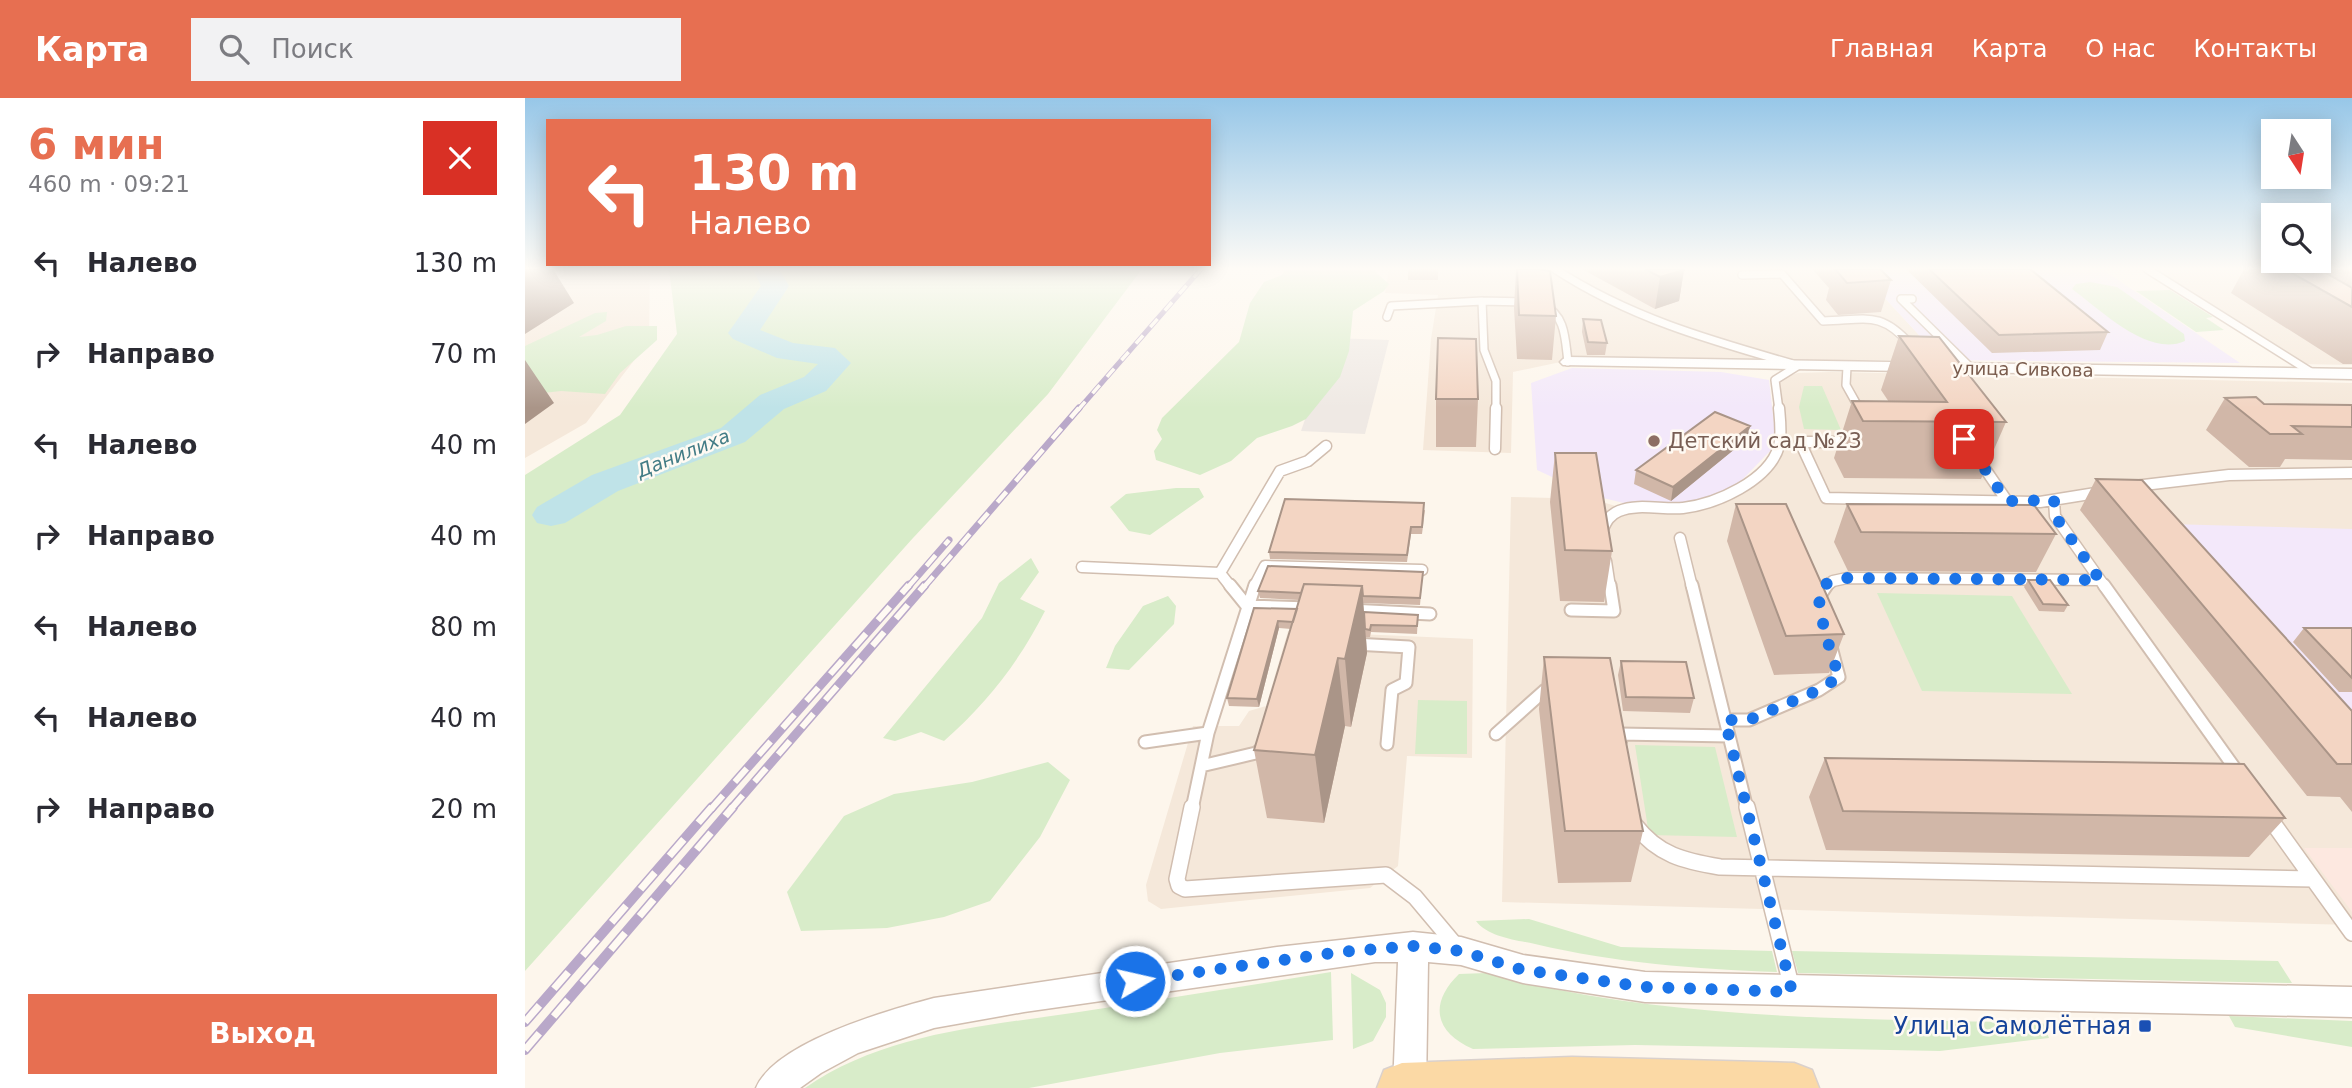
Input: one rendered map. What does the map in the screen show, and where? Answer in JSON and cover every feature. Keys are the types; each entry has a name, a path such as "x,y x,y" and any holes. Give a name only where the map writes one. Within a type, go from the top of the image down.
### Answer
{"main road":[{"path":"1405,1088 1572,1082 1794,1088"}],"street":[{"name":"улица Сивкова","path":"1568,362 1799,365 1922,370 2352,374"},
{"path":"1405,1088 1413,946"},
{"path":"773,1088 801,1066 834,1046 864,1033 952,1010 1265,962 1375,948 1413,946 1461,951 1523,970 1645,987 2352,1003"}],"lane":[{"path":"1483,315 1484,350 1496,381 1495,449"},
{"path":"1559,315 1568,362"},
{"path":"1640,315 1703,338 1799,365"},
{"path":"1818,315 1823,321 1881,320 1893,326 1922,370"},
{"path":"1917,315 1972,369"},
{"path":"2220,315 2314,374"},
{"path":"1604,541 1602,529 1608,518 1619,511 1699,505 1733,491 1761,471 1779,445 1775,380 1799,365"},
{"path":"1847,367 1846,385 1865,420"},
{"path":"1865,443 1800,442 1826,498 2054,500 2109,491"},
{"path":"1220,573 1280,471 1308,461 1327,446"},
{"path":"1972,450 2007,501"},
{"path":"2123,488 2229,475 2352,473"},
{"path":"2054,500 2055,516 2246,784"},
{"path":"1680,538 1792,992"},
{"path":"1571,610 1614,611 1605,553"},
{"path":"1422,570 1265,566 1260,570 1208,733 1177,879 1179,886 1185,889 1386,875 1395,880 1433,917 1461,951"},
{"path":"1082,568 1220,573 1247,606 1325,609"},
{"path":"1820,609 1818,597 1822,587 1832,580 1847,578 2100,580"},
{"path":"1338,610 1430,614"},
{"path":"1725,720 1749,720 1819,690 1839,677 1827,632"},
{"path":"1343,644 1409,647 1406,683 1392,690 1387,744"},
{"path":"1496,734 1544,691 1561,688"},
{"path":"1624,759 1618,729 1729,736"},
{"path":"1145,742 1208,733"},
{"path":"1201,766 1256,753 1264,747 1267,735"},
{"path":"2262,807 2352,933"},
{"path":"1632,810 1633,822 1649,844 1677,860 1720,867 2313,878"}],"shaded area":[{"path":"525,315 649,315 649,341 586,423 525,458"},
{"path":"1435,315 1901,315 1942,360 1570,360 1513,372 1511,453 1423,450"},
{"path":"1901,315 2170,315 2240,363 1942,360"},
{"path":"2222,315 2352,315 2352,365 2298,364"},
{"path":"1333,338 1389,340 1365,434 1301,431"},
{"name":"Детский сад №23","path":"1572,368 1721,372 1769,380 1775,433 1772,449 1742,480 1720,494 1683,505 1636,506 1591,495 1537,470 1531,383"},
{"path":"1798,373 2352,383 2352,925 1502,902 1511,497 1592,499 1629,510 1699,505 1752,478 1777,450 1775,380"},
{"path":"2169,524 2352,529 2352,738"},
{"path":"1288,631 1473,639 1472,758 1407,756 1398,866 1370,888 1161,909 1148,901 1146,885 1193,726 1239,726 1249,711 1266,706"},
{"path":"2304,848 2352,848 2352,912"}],"green space":[{"path":"590,315 607,315 606,321 579,337 597,335 626,326 657,326 657,340 620,373 605,394 561,391 525,395 525,346"},
{"path":"675,315 1107,315 1048,394 913,538 525,971 525,475 620,415 677,334"},
{"path":"1247,315 1353,315 1349,351 1340,377 1306,419 1257,438 1231,461 1200,475 1156,460 1154,451 1162,439 1157,430 1162,418 1239,342"},
{"path":"2105,315 2157,315 2184,334 2185,341 2156,343"},
{"path":"2171,315 2210,315 2213,317 2206,318 2224,330 2196,332"},
{"path":"1804,386 1822,386 1841,430 1804,429 1799,407"},
{"path":"1199,488 1204,497 1150,535 1129,531 1110,507 1126,494"},
{"path":"1031,558 1039,572 1020,599 1045,611 1013,665 988,697 944,741 921,732 895,741 883,738 982,618 999,583"},
{"path":"1877,593 2012,596 2072,694 1922,691"},
{"path":"1168,596 1176,606 1174,624 1129,670 1106,668 1115,646 1143,606"},
{"path":"1418,700 1467,701 1467,754 1415,754"},
{"path":"1635,745 1715,747 1737,837 1649,835"},
{"path":"1048,762 1070,780 1040,837 990,901 944,917 887,928 801,931 787,892 844,816 894,794 972,782"},
{"path":"1529,919 1621,947 1772,951 1777,972 1686,967 1565,951 1503,937 1488,931 1476,921"},
{"path":"1792,951 2278,961 2292,983 1798,973"},
{"path":"1331,972 1333,1040 1220,1053 1029,1088 805,1088 868,1055 937,1035"},
{"path":"1351,973 1380,990 1386,1003 1386,1017 1373,1041 1353,1049"},
{"path":"1486,973 1554,989 1692,1009 1832,1018 2043,1023 2049,1038 1940,1051 1635,1045 1473,1049 1450,1034 1440,1016 1440,1006 1449,985 1459,974"},
{"path":"2229,1016 2352,1021 2352,1047 2235,1027"}],"building":[{"path":"1978,315 2087,315 2108,332 1999,335"},
{"path":"1583,319 1601,320 1607,343 1588,342"},
{"path":"1899,336 1939,337 2006,422 1863,421 1852,401 1947,402"},
{"path":"1438,338 1476,339 1478,399 1436,399"},
{"path":"2256,397 2264,404 2352,405 2352,427 2292,426 2302,434 2270,434 2225,398"},
{"path":"1715,412 1750,426 1673,487 1636,470"},
{"path":"1555,453 1596,453 1612,551 1565,550"},
{"path":"2096,479 2142,480 2352,711 2352,764 2337,764"},
{"path":"1285,499 1424,503 1422,527 1411,527 1407,555 1269,552"},
{"path":"1736,504 1786,504 1844,634 1786,636"},
{"path":"1847,504 2034,505 2056,534 1861,532"},
{"path":"1268,566 1423,572 1420,598 1363,596 1362,586 1304,584 1301,593 1258,591"},
{"path":"2028,580 2050,580 2068,605 2043,604"},
{"path":"1304,584 1362,586 1345,659 1338,658 1315,755 1254,750"},
{"path":"1254,608 1297,609 1293,622 1278,621 1257,699 1227,698"},
{"path":"1364,612 1418,615 1417,626 1371,625 1370,630 1365,629"},
{"path":"2304,628 2352,628 2352,678 2351,677"},
{"path":"1544,657 1610,658 1643,831 1565,831"},
{"path":"1621,661 1686,662 1694,698 1626,697"},
{"path":"1825,758 2244,764 2285,818 1843,811"}],"waterway":[{"name":"Данилиха","path":"551,515 605,483 733,435 772,402 815,384 836,363 824,354 788,352 743,333 755,315"}],"railway":[{"path":"1078,410 1161,315"},
{"path":"924,587 1079,408"},
{"path":"908,587 949,540"},
{"path":"711,809 909,585"},
{"path":"731,809 925,585"},
{"path":"525,1022 712,807"},
{"path":"525,1050 733,807"}],"place":[{"name":"Детский сад №23","path":"1654,441"},
{"name":"Улица Самолётная","path":"2145,1026"}],"route":[{"path":"1135,981 1339,952 1413,946 1461,951 1523,970 1645,987 1792,992 1725,720 1749,720 1819,690 1839,677 1820,609 1818,597 1822,587 1832,580 1847,578 2100,580 2055,516 2054,500 2007,501 1964,439"}]}
